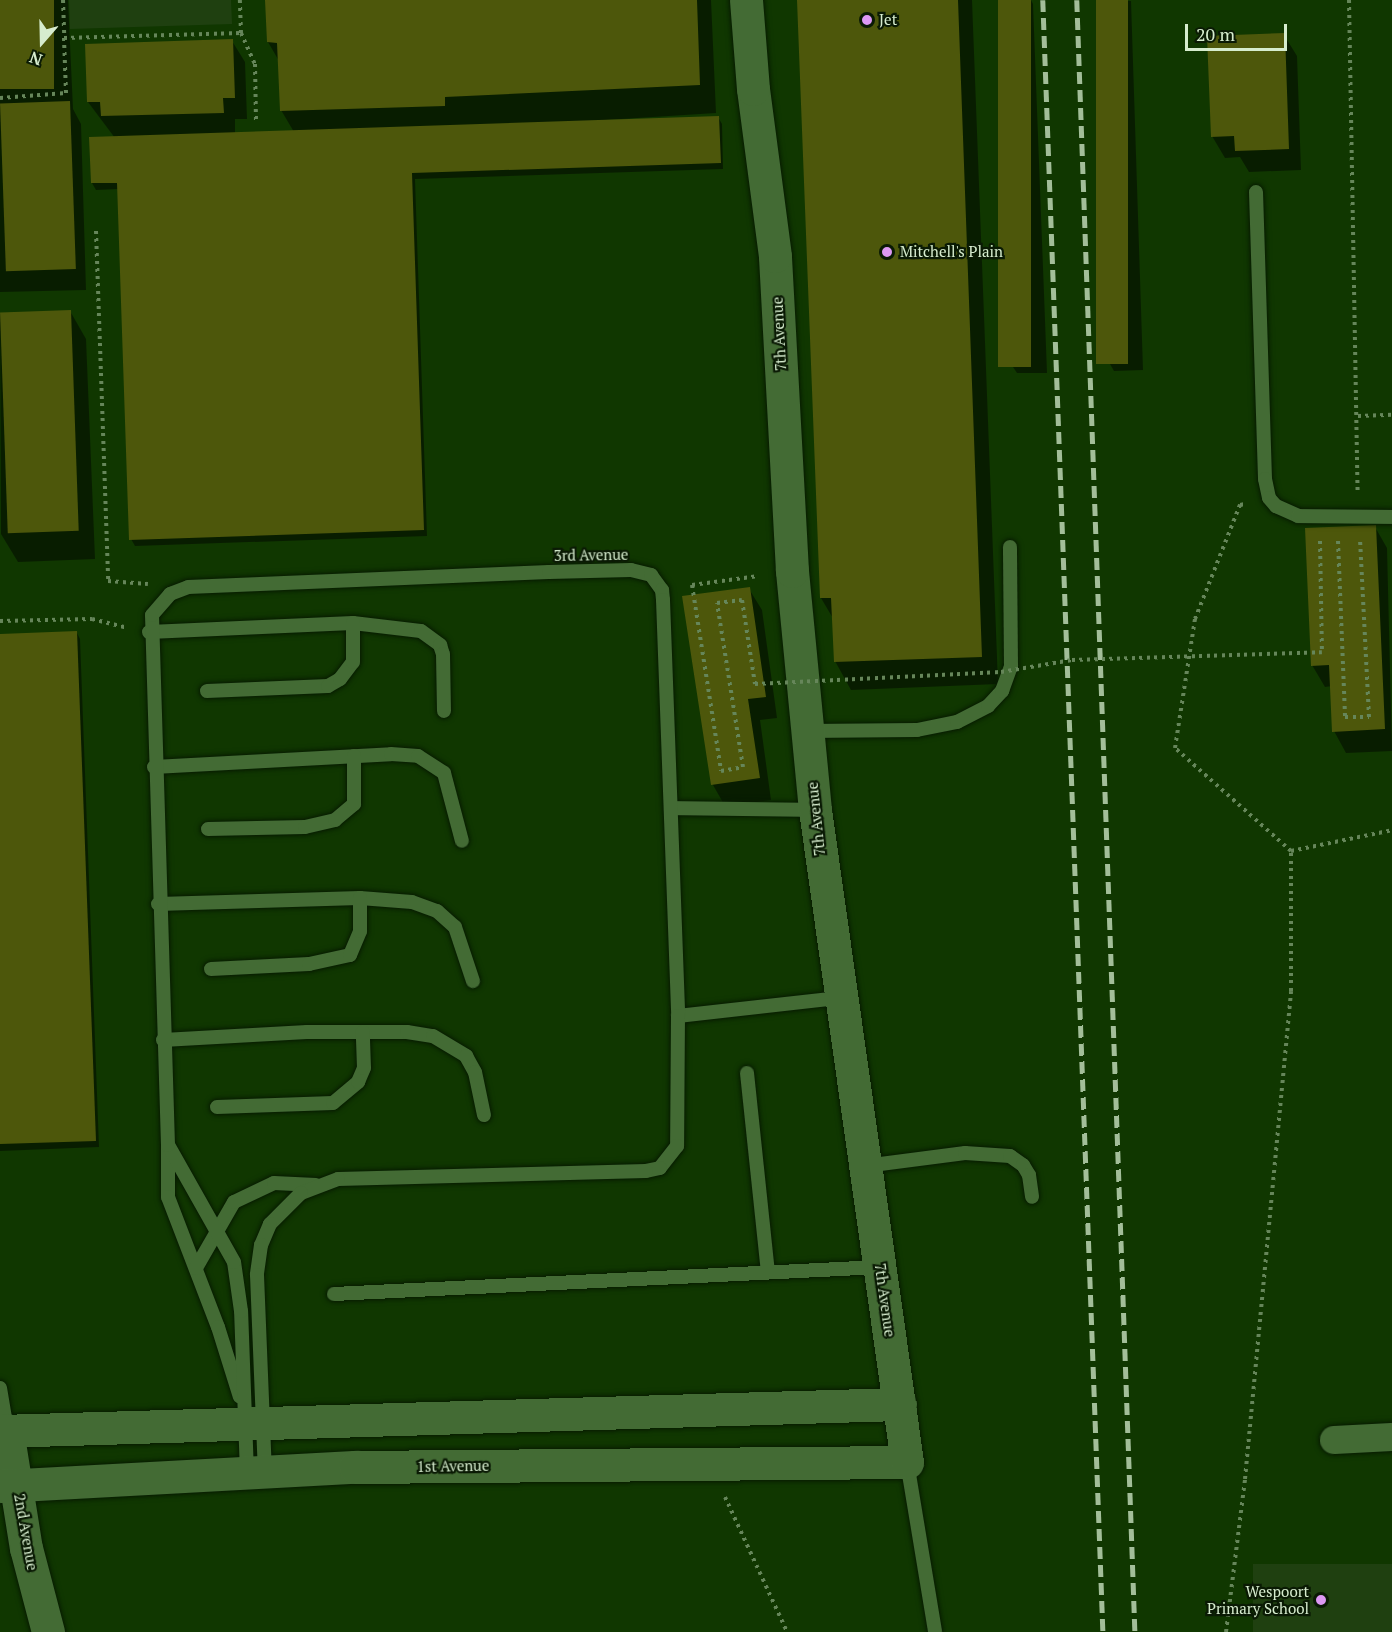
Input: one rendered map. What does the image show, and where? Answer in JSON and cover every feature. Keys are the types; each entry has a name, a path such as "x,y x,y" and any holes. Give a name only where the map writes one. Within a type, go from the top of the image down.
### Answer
{"street":[{"name":"7th Avenue","path":"746,0 753,89 776,256 792,571 815,810 839,998 907,1462"},
{"path":"4,1430 250,1417 900,1404"},
{"name":"2nd Avenue","path":"4,1430 9,1486 48,1632"},
{"path":"1334,1440 1392,1437"},
{"name":"1st Avenue","path":"9,1486 355,1467 907,1462"}],"lane":[{"path":"1256,192 1265,479 1269,498 1276,506 1298,516 1359,514 1392,517"},
{"path":"807,731 917,730 957,722 988,706 1002,691 1011,666 1010,547"},
{"name":"3rd Avenue","path":"188,587 631,570 651,575 662,590"},
{"path":"188,587 158,603 149,632 168,1197 250,1417"},
{"path":"196,1268 234,1202 255,1189 274,1183 316,1185 338,1179 390,1175 604,1173 660,1168 677,1146 680,1130 678,1016 662,590"},
{"path":"149,632 353,623 402,627 431,636 443,654 444,711"},
{"path":"207,691 328,686 340,680 352,662 353,623"},
{"path":"154,767 354,756 418,756 434,764 450,787 462,841"},
{"path":"208,829 305,827 335,820 354,804 354,756"},
{"path":"671,808 815,810"},
{"path":"158,904 360,898 412,902 437,911 455,927 473,981"},
{"path":"211,969 309,964 350,955 360,931 360,898"},
{"path":"678,1016 839,998"},
{"path":"217,1107 333,1103 358,1082 364,1068 363,1032"},
{"path":"163,1040 407,1032 453,1045 466,1056 475,1072 484,1115"},
{"path":"747,1072 768,1272"},
{"path":"168,1145 218,1229 234,1262 241,1311 256,1472"},
{"path":"865,1166 965,1153 1010,1156 1023,1165 1029,1175 1032,1197"},
{"path":"256,1472 250,1417 261,1245 282,1210 316,1185"},
{"path":"334,1294 880,1267"},
{"path":"0,1388 4,1430"},
{"name":"7th Avenue","path":"907,1462 935,1632"}],"path":[{"path":"0,98 66,93 63,0"},
{"path":"240,0 241,33 255,64 256,121"},
{"path":"692,585 721,771 743,767 717,603 742,600 755,684 1001,672 1072,660 1322,652 1318,541 1338,540 1345,717 1369,717 1359,514 1348,0"},
{"path":"64,38 241,33"},
{"path":"96,231 108,581 188,587"},
{"path":"1358,416 1392,415"},
{"path":"1226,1632 1245,1479 1291,991 1291,851 1175,748 1195,620 1240,505 1269,498"},
{"path":"662,590 792,571"},
{"path":"0,621 92,619 149,632"},
{"path":"1291,851 1392,830"},
{"path":"722,1490 786,1632"}],"shaded area":[{"path":"69,0 231,0 232,24 70,29"},
{"name":"Wespoort Primary School","path":"1253,1564 1392,1564 1392,1632 1253,1632"}],"building":[{"path":"0,0 54,0 54,89 0,89"},
{"path":"265,0 697,0 700,85 445,97 445,106 280,111 277,43 267,42"},
{"name":"Mitchell's Plain","path":"797,0 958,0 982,657 834,662 831,598 820,598"},
{"path":"998,0 1031,0 1031,367 998,367"},
{"path":"1096,0 1128,0 1128,364 1096,364"},
{"path":"1285,33 1289,149 1235,151 1234,136 1211,137 1207,36"},
{"path":"233,39 235,98 223,98 224,113 101,116 100,102 87,102 85,44"},
{"path":"70,101 76,269 6,271 0,103"},
{"path":"719,116 721,163 412,173 424,530 129,540 117,183 91,183 89,137"},
{"path":"71,310 79,531 8,533 0,312"},
{"path":"1376,525 1385,729 1332,732 1329,665 1311,666 1305,528"},
{"path":"750,587 766,697 748,699 760,778 711,785 682,596"},
{"path":"77,631 96,1141 0,1144 0,634"}],"railway":[{"path":"1043,0 1103,1632"},
{"path":"1077,0 1135,1632"}],"place":[{"name":"Jet","path":"867,20"},
{"name":"Mitchell's Plain","path":"887,252"},
{"name":"Wespoort Primary School","path":"1321,1600"}]}
